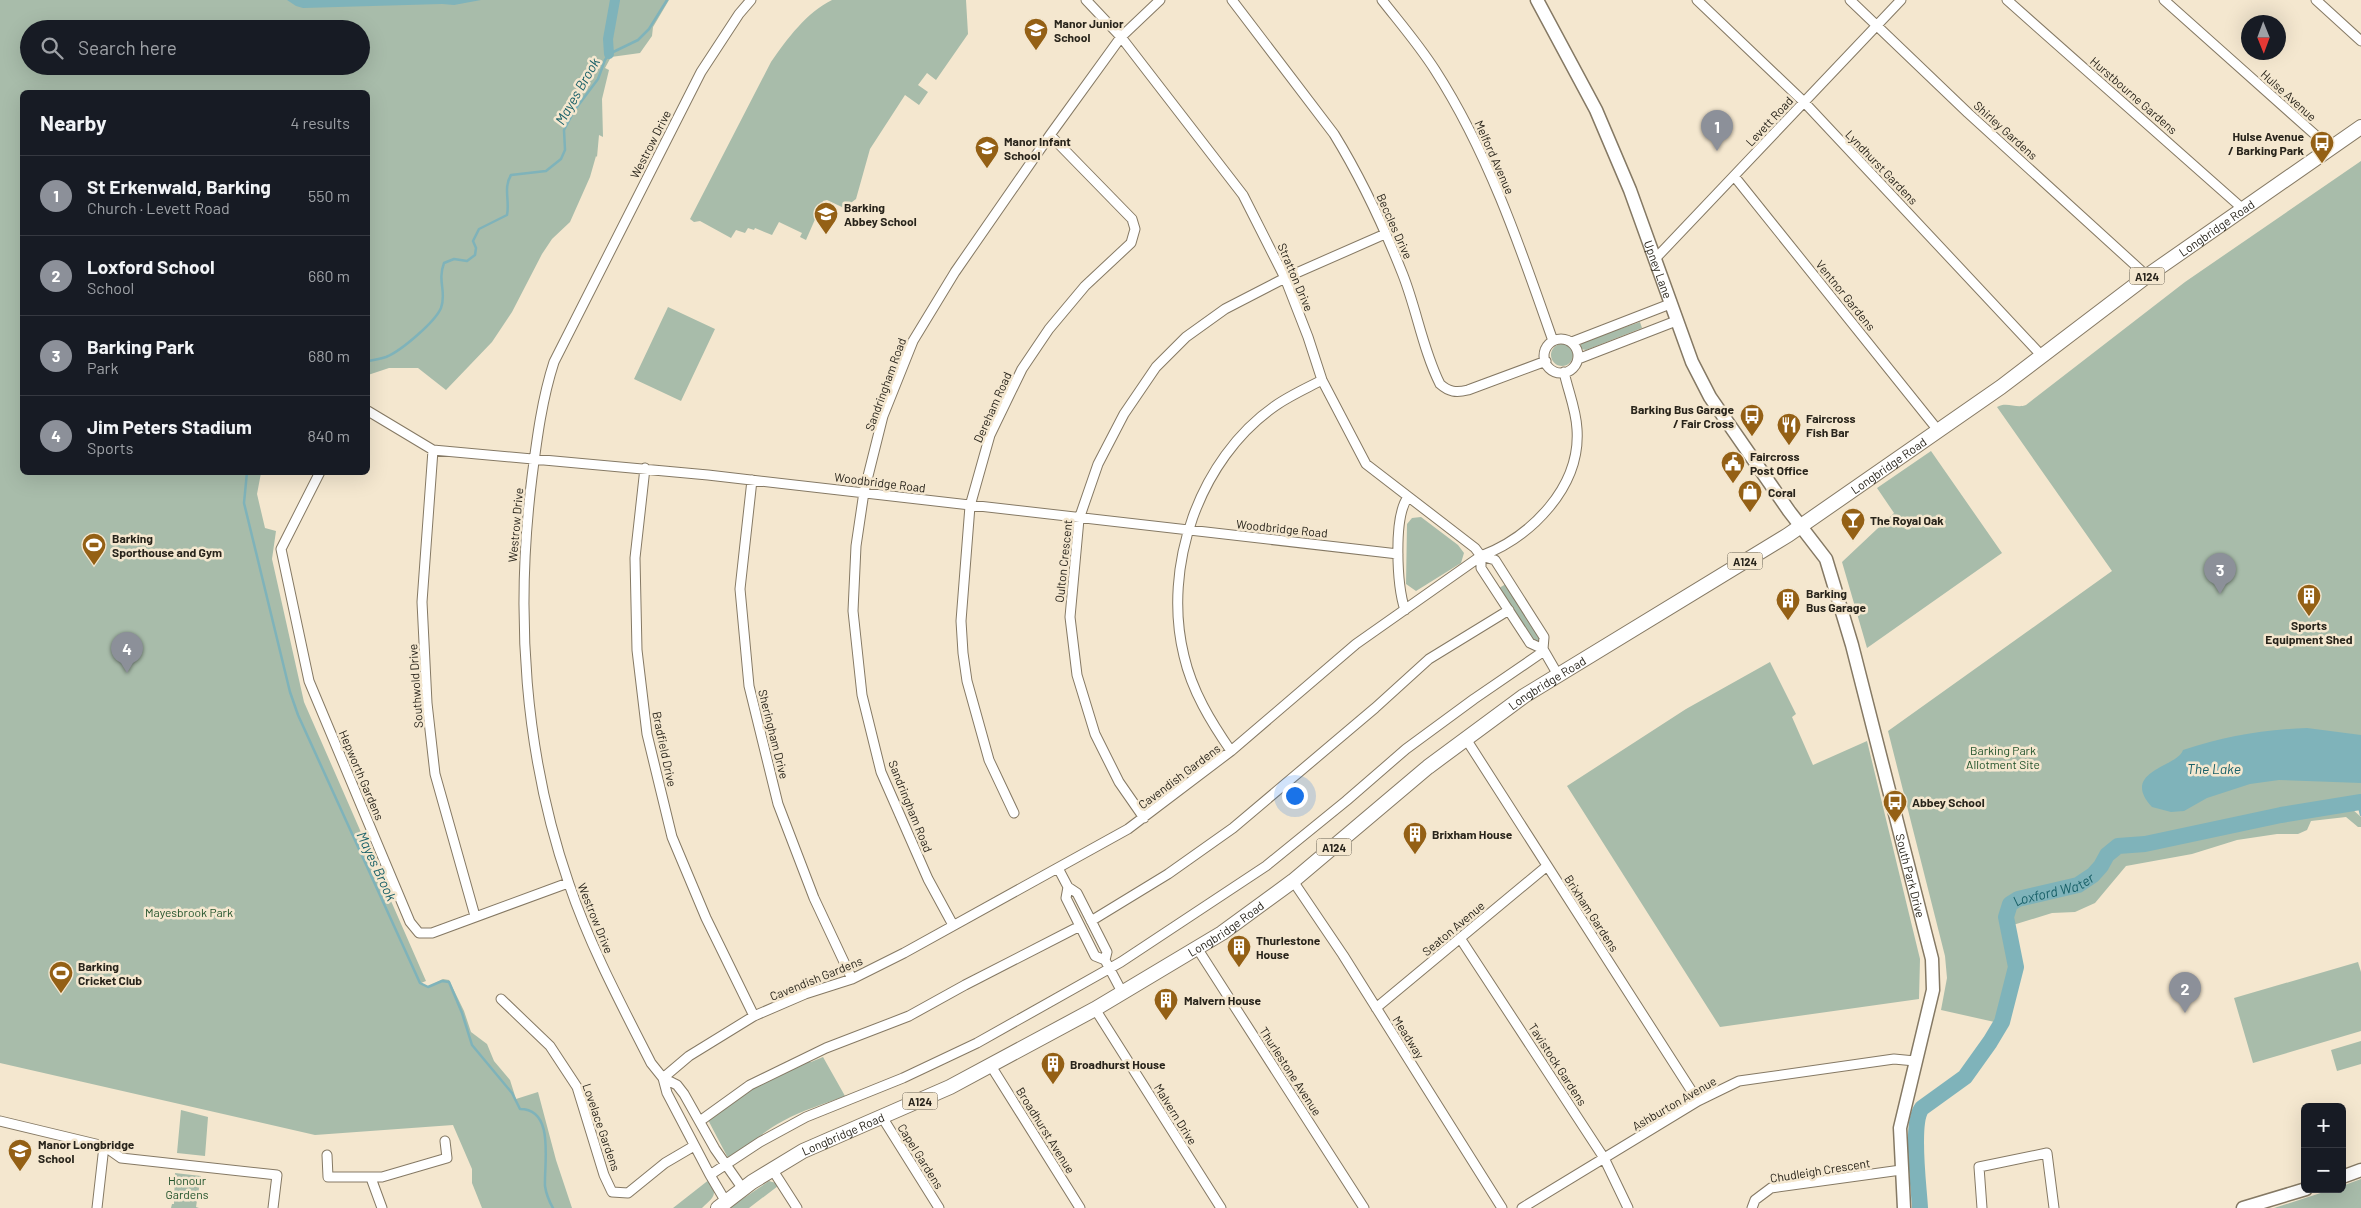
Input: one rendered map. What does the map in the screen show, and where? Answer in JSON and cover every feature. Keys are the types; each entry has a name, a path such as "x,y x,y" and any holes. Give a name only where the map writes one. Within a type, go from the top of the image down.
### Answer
{"main road":[{"name":"Longbridge Road","path":"722,1205 772,1169 803,1151 950,1087 991,1066 1222,934 1293,881 1421,773 1524,696 1801,526 1937,429 1989,395 2147,276 2361,127"}],"street":[{"name":"Westrow Drive","path":"722,1205 710,1175 667,1093 663,1078 651,1062 629,1020 590,938 568,883 548,810 528,699 523,623 526,524 544,395 554,362 701,72 739,14 751,0"},
{"name":"Stratton Drive","path":"1086,0 1121,37 1243,195 1285,278 1308,336 1322,380 1366,464 1475,548 1481,556 1481,568 1530,643 1544,650"},
{"name":"Sandringham Road","path":"953,925 928,879 881,772 862,695 853,611 856,546 864,492 883,416 913,341 955,272 1050,135 1121,37 1160,0"},
{"name":"Beccles Drive","path":"1232,0 1334,134 1386,234 1403,276 1440,384 1447,390 1458,393 1546,361"},
{"name":"Melford Avenue","path":"1382,0 1435,69 1469,130 1504,209 1553,341"},
{"name":"Upney Lane","path":"1537,0 1596,110 1630,190 1692,362 1710,397 1801,526"},
{"name":"Lyndhurst Gardens","path":"1698,0 1804,102 2042,356"},
{"name":"Shirley Gardens","path":"1850,0 1968,113 2147,276"},
{"name":"Levett Road","path":"1655,259 1901,0"},
{"name":"Hurstbourne Gardens","path":"2007,0 2243,209"},
{"name":"Hulse Avenue","path":"2164,0 2321,140 2329,150"},
{"path":"2316,0 2361,41"},
{"name":"Dereham Road","path":"1014,813 989,760 967,682 964,663 961,621 970,506 990,435 1022,369 1049,329 1085,286 1131,243 1135,236 1135,225 1132,219 1050,135"},
{"name":"Ventnor Gardens","path":"1734,176 1937,429"},
{"name":"Oulton Crescent","path":"1144,818 1119,782 1095,734 1077,675 1070,617 1079,519 1098,464 1124,414 1156,367 1186,337 1225,310 1285,278 1386,234"},
{"path":"1670,304 1572,342 1562,339 1553,341 1546,350 1546,361 1552,369 1564,372 1572,369 1578,359 1676,321"},
{"path":"1572,342 1576,348 1578,359"},
{"name":"Cavendish Gardens","path":"663,1078 689,1056 754,1016 805,994 852,979 1058,868 1144,818 1231,752 1356,644 1481,556 1495,551 1536,522 1551,506 1568,476 1577,430 1564,372"},
{"path":"1231,752 1209,718 1193,684 1184,658 1180,636 1180,574 1188,531 1206,486 1228,452 1248,429 1275,406 1322,380"},
{"name":"Woodbridge Road","path":"370,412 432,450 645,468 1398,554"},
{"name":"Southwold Drive","path":"432,450 422,602 427,702 436,774 475,916"},
{"name":"Bradfield Drive","path":"645,468 635,558 637,650 647,734 672,837 706,918 754,1016"},
{"name":"Hepworth Gardens","path":"318,475 281,550 309,682 410,922 419,933 432,933 568,883"},
{"name":"Sheringham Drive","path":"752,480 740,589 750,686 778,804 814,898 852,979"},
{"path":"1405,610 1400,596 1398,554 1400,511 1408,497"},
{"name":"South Park Drive","path":"1801,526 1821,550 1830,569 1852,645 1932,959 1933,990 1900,1128 1904,1208"},
{"name":"Stratton Drive","path":"1481,556 1495,560 1544,637 1544,650 1558,675"},
{"path":"1091,920 1168,874 1232,828 1375,708 1429,659 1509,610"},
{"path":"710,1175 760,1142 806,1117 903,1078 977,1043 1266,866 1406,749 1544,650"},
{"name":"Brixham Gardens","path":"1466,739 1698,1101"},
{"name":"Seaton Avenue","path":"1376,1008 1547,866"},
{"path":"1058,868 1068,887 1077,893 1091,920 1107,952 1108,964 1122,992"},
{"name":"Meadway","path":"1293,881 1376,1008 1502,1208"},
{"path":"1068,887 1066,898 1080,926 1096,956 1108,964"},
{"path":"700,1121 750,1085 826,1048 909,1016 1080,926"},
{"name":"Tavistock Gardens","path":"1460,938 1604,1158 1628,1208"},
{"name":"Thurlestone Avenue","path":"1197,948 1364,1208"},
{"name":"Lovelace Gardens","path":"501,999 550,1046 577,1087 604,1175 612,1192 628,1193 665,1163 694,1146"},
{"name":"Malvern Drive","path":"1095,1008 1221,1208"},
{"name":"Ashburton Avenue","path":"1522,1208 1698,1101 1739,1081 1894,1059 1915,1061"},
{"name":"Broadhurst Avenue","path":"991,1066 1080,1208"},
{"name":"Westrow Drive","path":"663,1078 677,1085 725,1165 743,1189"},
{"name":"Capel Gardens","path":"882,1117 939,1208"},
{"path":"0,1121 104,1146 121,1158 277,1174 273,1208"},
{"path":"327,1155 328,1177 371,1178 411,1170 447,1158 445,1141"},
{"path":"97,1208 104,1146"},
{"path":"1982,1208 1979,1167 2047,1153 2054,1208"},
{"path":"772,1169 797,1208"},
{"name":"Chudleigh Crescent","path":"1752,1208 1755,1200 1771,1188 1901,1170"},
{"path":"2346,1176 2361,1170"},
{"path":"371,1178 382,1208"},
{"path":"2245,1208 2301,1191"}],"green space":[{"name":"Mayesbrook Park","path":"0,0 669,0 653,27 652,36 640,53 611,57 605,68 609,70 602,99 603,137 599,135 597,157 570,222 552,239 542,254 512,312 492,342 446,390 418,368 389,368 370,374 370,90 20,90 20,475 261,475 257,494 265,528 276,531 272,559 304,702 426,981 421,983 428,987 443,979 449,980 464,1011 471,1032 487,1044 494,1061 510,1080 516,1099 538,1092 556,1160 572,1208 482,1208 472,1183 472,1169 453,1125 315,1135 0,1063"},
{"path":"832,0 966,0 968,34 936,80 927,73 918,85 928,92 919,105 905,95 870,149 856,199 844,208 827,200 823,201 806,240 800,237 802,233 779,222 772,235 755,228 754,230 748,228 745,233 736,230 731,238 700,221 694,222 690,219 771,62 791,35 806,19"},
{"name":"Barking Park Allotment Site","path":"2361,161 2361,799 2146,841 2124,842 2112,846 2084,879 2069,885 2030,892 2013,900 2006,907 2004,921 2014,967 1999,1023 1941,1010 1947,978 1945,956 1888,731 2112,571 1997,407 2001,405 2026,405 2185,282"},
{"path":"668,307 715,329 681,401 634,379"},
{"path":"1640,322 1642,328 1586,350 1581,349 1581,344 1585,341"},
{"path":"1562,344 1570,347 1573,355 1570,363 1562,366 1554,363 1551,355 1554,347"},
{"path":"1931,451 2002,553 1867,648 1842,562 1894,513 1877,488"},
{"path":"1421,517 1458,545 1464,553 1461,563 1416,591 1406,584 1407,524 1412,518"},
{"path":"1506,584 1540,636 1539,642 1532,641 1499,588"},
{"path":"1770,662 1796,714 1792,717 1813,765 1867,741 1920,959 1919,999 1720,1027 1567,786 1686,709"},
{"path":"2352,809 2361,817 2361,827 2358,827 2346,817 2311,821 2307,830 2298,834 2277,834 2237,840 2192,854 2126,866 2095,903 2075,912 2052,913 2013,925 2011,913 2016,906 2085,887 2098,876 2116,852 2291,818"},
{"path":"2358,962 2361,972 2361,1031 2253,1063 2234,998"},
{"path":"2361,1041 2361,1064 2337,1071 2331,1050"},
{"path":"823,1057 845,1096 806,1110 783,1121 728,1158 707,1118 755,1086 807,1060 811,1062"},
{"path":"181,1110 208,1117 205,1156 177,1153"},
{"name":"Honour Gardens","path":"175,1173 201,1176 196,1207 199,1208 171,1208 172,1204 174,1204"},
{"path":"710,1179 714,1195 702,1208 673,1208"},
{"path":"2361,1179 2361,1208 2274,1208 2321,1193 2346,1193 2346,1185"},
{"path":"769,1181 776,1183 778,1186 749,1208 729,1208"}],"water":[{"path":"287,0 481,0 454,5 303,8"},
{"name":"The Lake","path":"2307,728 2361,735 2361,783 2279,780 2250,784 2207,798 2184,811 2171,812 2152,807 2144,795 2142,785 2146,778 2153,771 2179,756 2183,750 2244,734"}],"waterway":[{"path":"609,54 608,39 615,0"},
{"name":"Mayes Brook","path":"370,361 384,358 400,349 417,336 438,314 443,302 441,276 444,263 454,259 467,261 475,255 476,248 473,241 479,229 507,215 507,185 511,175 546,171 561,159 565,150 564,130 574,111 598,79 605,60 609,54 638,40 649,29 667,0"},
{"name":"Mayes Brook","path":"247,475 244,503 290,692 298,715 420,983 428,987 442,981 449,982 462,1013 472,1045 512,1093 520,1109 531,1111 539,1118 545,1138 545,1186 553,1208"},
{"path":"2358,802 2361,815"},
{"name":"Loxford Water","path":"1920,1208 1916,1141 1918,1116 1922,1108 1965,1077 2002,1022 2016,967 2006,917 2010,904 2018,899 2078,885 2093,875 2107,855 2118,846 2145,844 2281,815 2361,802"}],"place":[{"name":"Manor Junior School","path":"1036,51"},
{"name":"St Erkenwald, Barking","path":"1717,151"},
{"name":"Hulse Avenue / Barking Park","path":"2322,164"},
{"name":"Manor Infant School","path":"987,169"},
{"name":"Barking Abbey School","path":"826,235"},
{"name":"Barking Bus Garage / Fair Cross","path":"1752,437"},
{"name":"Faircross Fish Bar","path":"1789,446"},
{"name":"Faircross Post Office","path":"1733,484"},
{"name":"Coral","path":"1750,513"},
{"name":"The Royal Oak","path":"1853,541"},
{"name":"Barking Sporthouse and Gym","path":"94,566"},
{"name":"Barking Park","path":"2220,594"},
{"name":"Sports Equipment Shed","path":"2309,617"},
{"name":"Barking Bus Garage","path":"1788,621"},
{"name":"Jim Peters Stadium","path":"127,673"},
{"name":"Abbey School","path":"1895,823"},
{"name":"Brixham House","path":"1415,855"},
{"name":"Thurlestone House","path":"1239,968"},
{"name":"Barking Cricket Club","path":"61,994"},
{"name":"Loxford School","path":"2185,1013"},
{"name":"Malvern House","path":"1166,1021"},
{"name":"Broadhurst House","path":"1053,1085"},
{"name":"Manor Longbridge School","path":"20,1172"}]}
